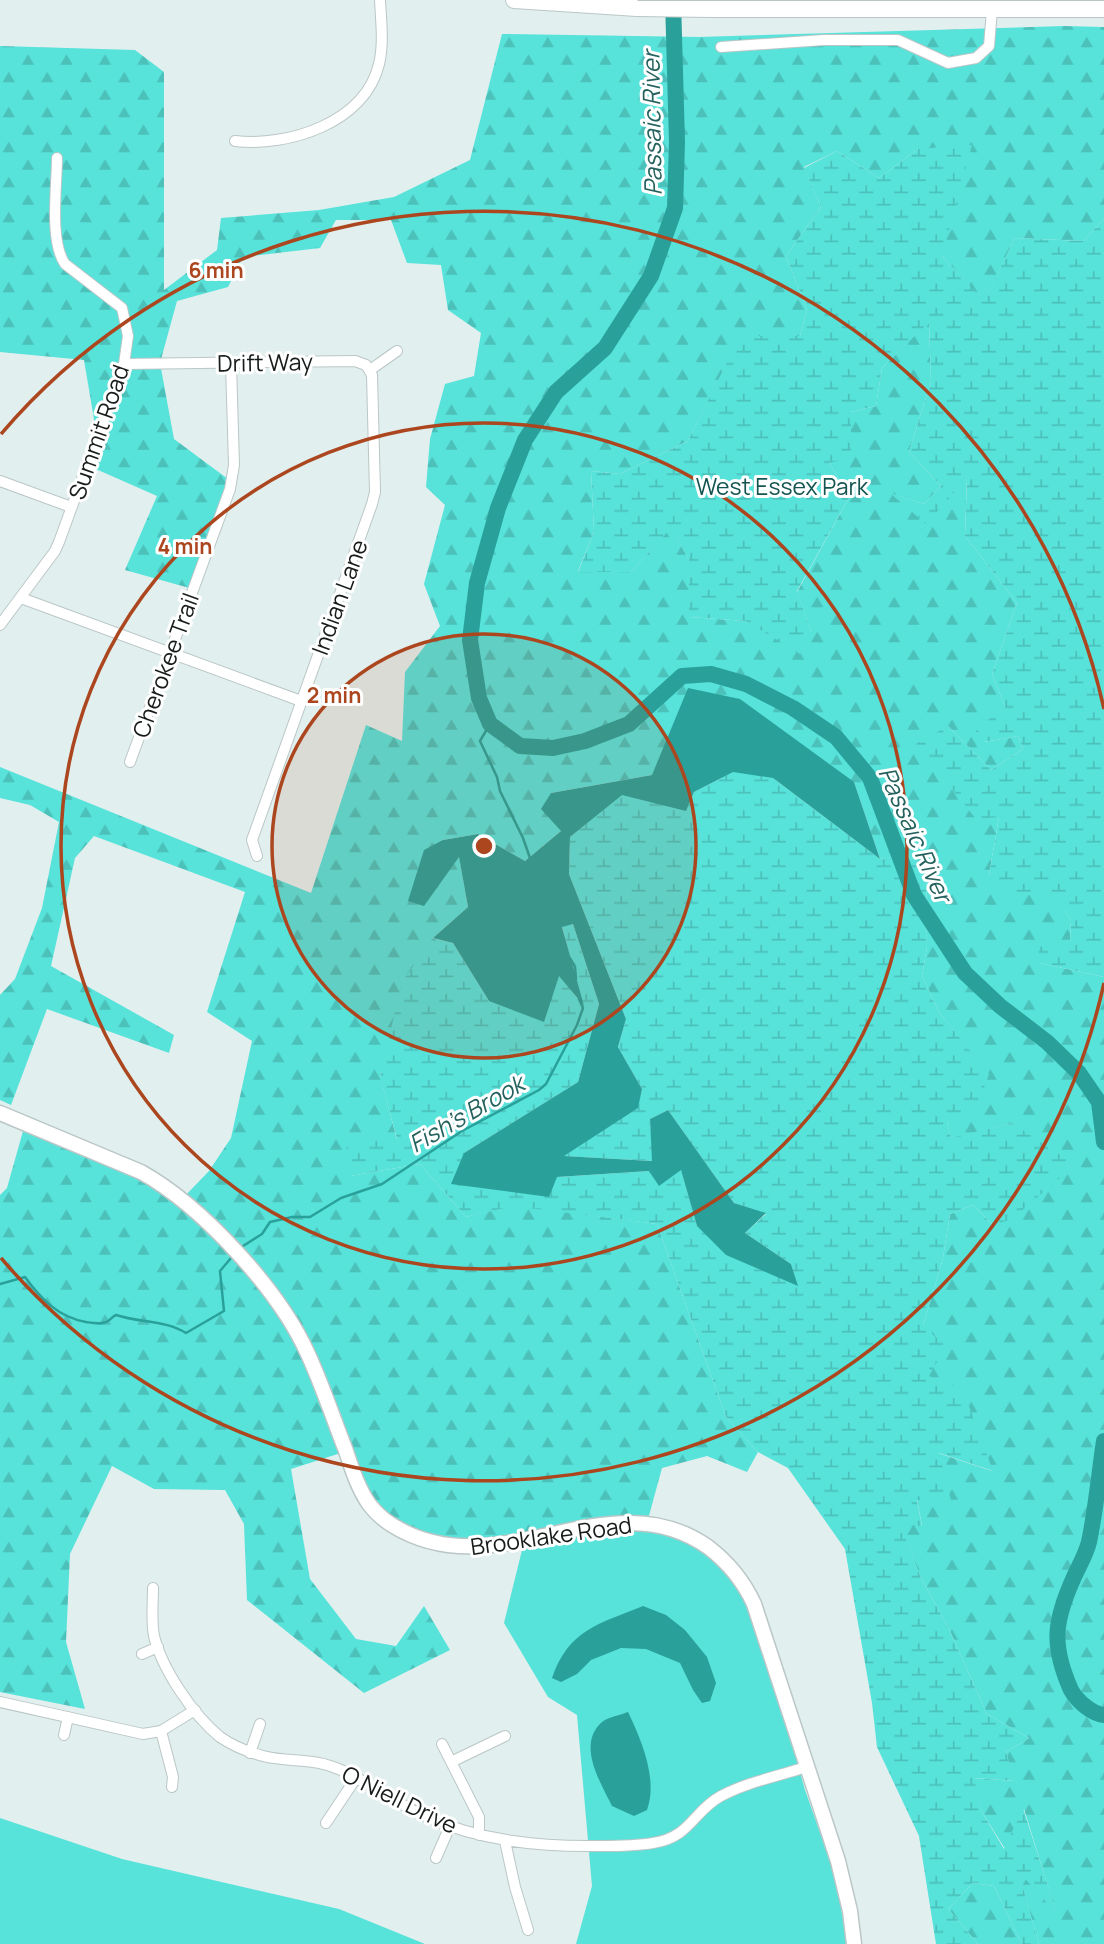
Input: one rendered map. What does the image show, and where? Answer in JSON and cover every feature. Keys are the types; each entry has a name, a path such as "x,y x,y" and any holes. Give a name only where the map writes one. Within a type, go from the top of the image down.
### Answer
{"main road":[{"path":"514,0 637,8 1104,9"}],"street":[{"path":"235,141 257,144 297,137 318,129 347,110 368,91 379,66 382,39 380,0"},
{"path":"722,47 824,40 898,40 948,63 976,58 989,46 992,9"},
{"name":"Summit Road","path":"0,625 55,551 124,364 128,336 122,308 65,264 57,248 57,158"},
{"path":"370,370 397,351"},
{"name":"Drift Way","path":"124,364 355,361 366,365 370,370"},
{"name":"Cherokee Trail","path":"130,762 233,477 231,364"},
{"name":"Indian Lane","path":"257,856 252,840 372,504 373,386 370,370"},
{"path":"0,481 71,507"},
{"path":"21,598 302,701"},
{"name":"Brooklake Road","path":"0,1112 142,1172 175,1194 230,1246 275,1298 295,1329 321,1384 362,1493 379,1515 392,1525 431,1542 475,1548 607,1524 641,1522 687,1534 718,1554 735,1571 754,1604 838,1861 850,1911 854,1944"},
{"name":"O Niell Drive","path":"153,1588 152,1620 158,1647 178,1687 219,1736 250,1753 315,1761 341,1770 398,1802 450,1826 479,1835 505,1841 584,1846 652,1844 665,1841 686,1829 705,1808 721,1796 806,1768"},
{"path":"142,1654 158,1647"},
{"path":"0,1702 143,1734 161,1731 195,1710"},
{"path":"64,1735 68,1717"},
{"path":"250,1753 260,1724"},
{"path":"161,1731 173,1777 172,1787"},
{"path":"452,1762 505,1736"},
{"path":"442,1744 479,1817 479,1835"},
{"path":"326,1823 356,1778"},
{"path":"436,1858 450,1826"},
{"path":"505,1841 514,1887 528,1930"}],"green space":[{"path":"1104,27 1104,219 1083,241 1015,238 984,302 942,256 918,149 879,178 837,151 804,167 821,207 786,256 807,310 800,336 741,336 688,441 620,474 591,471 594,532 578,571 631,572 671,527 689,560 689,617 746,621 811,631 797,592 850,496 829,463 851,412 876,406 882,368 929,321 931,382 909,452 941,486 924,504 892,494 926,523 967,476 965,536 1017,603 992,674 1005,707 984,742 1018,736 1023,749 991,770 948,726 999,817 989,875 1055,896 1071,920 1070,943 1040,963 1104,977 1104,1944 1039,1944 1017,1869 1056,1912 1024,1809 1005,1849 982,1812 973,1778 1014,1781 1006,1752 1029,1738 987,1714 949,1629 921,1578 897,1518 922,1526 917,1499 938,1453 992,1471 929,1377 923,1326 943,1258 950,1214 973,1205 993,1225 1012,1123 951,1139 947,1122 988,1074 939,1012 922,976 927,947 926,852 880,859 854,782 652,775 551,793 561,831 525,861 478,834 443,840 424,905 459,856 468,907 433,938 380,1075 397,1140 350,1176 420,1164 466,1217 513,1205 657,1224 726,1417 758,1452 747,1472 707,1456 662,1468 647,1523 453,1547 399,1528 373,1507 350,1450 291,1469 310,1579 356,1639 396,1646 424,1606 450,1650 364,1693 247,1600 244,1524 225,1490 154,1489 112,1466 70,1554 66,1642 85,1709 0,1692 0,1195 7,1188 25,1124 183,1198 209,1171 231,1138 252,1041 207,1012 245,892 94,836 75,858 51,966 174,1035 169,1053 47,1009 11,1105 0,1100 0,995 15,979 42,908 59,822 30,805 0,798 0,767 311,893 366,725 402,741 405,672 440,626 424,584 445,505 426,487 430,439 445,384 474,376 481,333 448,310 441,265 407,263 391,220 336,220 320,248 243,257 228,287 177,301 160,363 174,439 232,482 193,589 125,570 157,496 89,466 98,443 84,360 0,352 0,46 135,50 164,72 164,290 217,250 221,218 319,210 394,197 470,160 502,34 699,37"},
{"name":"West Essex Park","path":"972,145 942,256 984,301 1015,238 1083,241 1104,219 1104,977 1040,963 1038,947 1070,943 1071,920 1054,896 1003,894 989,875 999,817 976,819 916,744 948,726 991,770 1023,749 1018,736 984,742 975,730 1005,707 992,674 1017,603 965,536 967,478 926,524 890,493 924,504 941,486 909,452 931,382 929,322 882,368 876,406 851,412 851,458 829,463 850,496 797,591 811,631 800,654 746,621 689,617 689,560 671,528 631,572 578,572 594,532 591,471 620,474 688,441 740,336 800,336 807,310 786,256 821,207 804,168 837,151 879,178 918,149"},
{"path":"733,772 773,778 880,859 926,851 927,947 922,976 939,1012 989,1074 976,1110 947,1122 951,1138 1012,1123 1075,1165 1012,1219 993,1225 973,1205 950,1214 943,1258 923,1326 946,1346 929,1376 963,1390 993,1471 939,1453 951,1500 917,1500 922,1527 898,1519 921,1578 949,1629 987,1714 1029,1738 1006,1752 1015,1781 974,1778 982,1812 1004,1849 1023,1808 1057,1914 1018,1871 1039,1944 1022,1944 994,1886 973,1883 948,1909 978,1944 936,1944 919,1836 877,1747 845,1549 788,1468 758,1452 726,1417 657,1224 513,1206 466,1217 420,1164 350,1176 345,1137 397,1139 380,1076 402,982 433,938 453,943 489,1001 559,975 582,1004 562,926 573,924 599,1004 578,1082 464,1153 557,1177 681,1169 697,1226 797,1285 791,1264 745,1233 766,1214 734,1203 668,1110 650,1119 653,1161 563,1156 637,1108 642,1089 618,1047 626,1019 569,874 570,837 622,794 686,810 694,792"},
{"path":"647,1523 714,1550 751,1596 805,1790 836,1878 847,1944 576,1944 592,1886 577,1715 548,1697 504,1623 524,1542"},
{"path":"0,1818 122,1859 339,1909 425,1944 0,1944"},
{"path":"973,1883 994,1886 1022,1944 978,1944 948,1909"}],"shaded area":[{"path":"688,688 740,699 854,782 880,859 773,778 733,772 694,792 686,811 622,795 570,837 569,874 626,1019 618,1047 642,1089 638,1108 564,1156 652,1161 650,1119 668,1110 734,1203 766,1213 745,1233 791,1264 798,1286 726,1255 697,1226 681,1170 659,1186 649,1171 557,1177 549,1197 451,1184 464,1153 578,1082 599,1004 573,924 562,927 584,1006 559,976 544,1022 489,1001 453,943 433,938 468,907 459,857 424,906 408,901 424,850 443,840 478,834 525,861 561,831 541,809 551,793 652,775"},
{"path":"643,1606 666,1615 685,1630 707,1657 716,1683 710,1701 702,1703 680,1663 646,1649 621,1648 591,1660 577,1674 561,1682 552,1678 567,1649 587,1630"},
{"path":"628,1712 643,1748 651,1786 647,1810 634,1816 612,1806 597,1775 591,1753 591,1742 602,1722"}],"waterway":[{"name":"Passaic River","path":"673,0 677,142 675,208 651,276 605,348 556,392 525,440 498,508 477,583 470,640 479,698 490,724 520,746 553,748 585,741 629,724 682,676 711,674 746,684 793,708 836,737 870,778 914,895 965,973 1000,1006 1047,1042 1079,1073 1099,1102 1104,1142"},
{"name":"Fish's Brook","path":"490,724 480,741 530,858"},
{"name":"Fish's Brook","path":"570,958 575,967 576,979"},
{"name":"Fish's Brook","path":"243,1246 262,1234 270,1222 292,1217 310,1217 341,1198 382,1184 462,1131 539,1090 546,1084 577,1025 583,1008 579,999"},
{"name":"Fish's Brook","path":"0,1284 25,1277 51,1306 76,1320 100,1323 116,1315 170,1326 186,1333 224,1311 220,1271 231,1258"},
{"name":"Passaic River","path":"1104,1441 1089,1542 1062,1607 1058,1633 1060,1660 1071,1690 1085,1706 1104,1715"}]}
